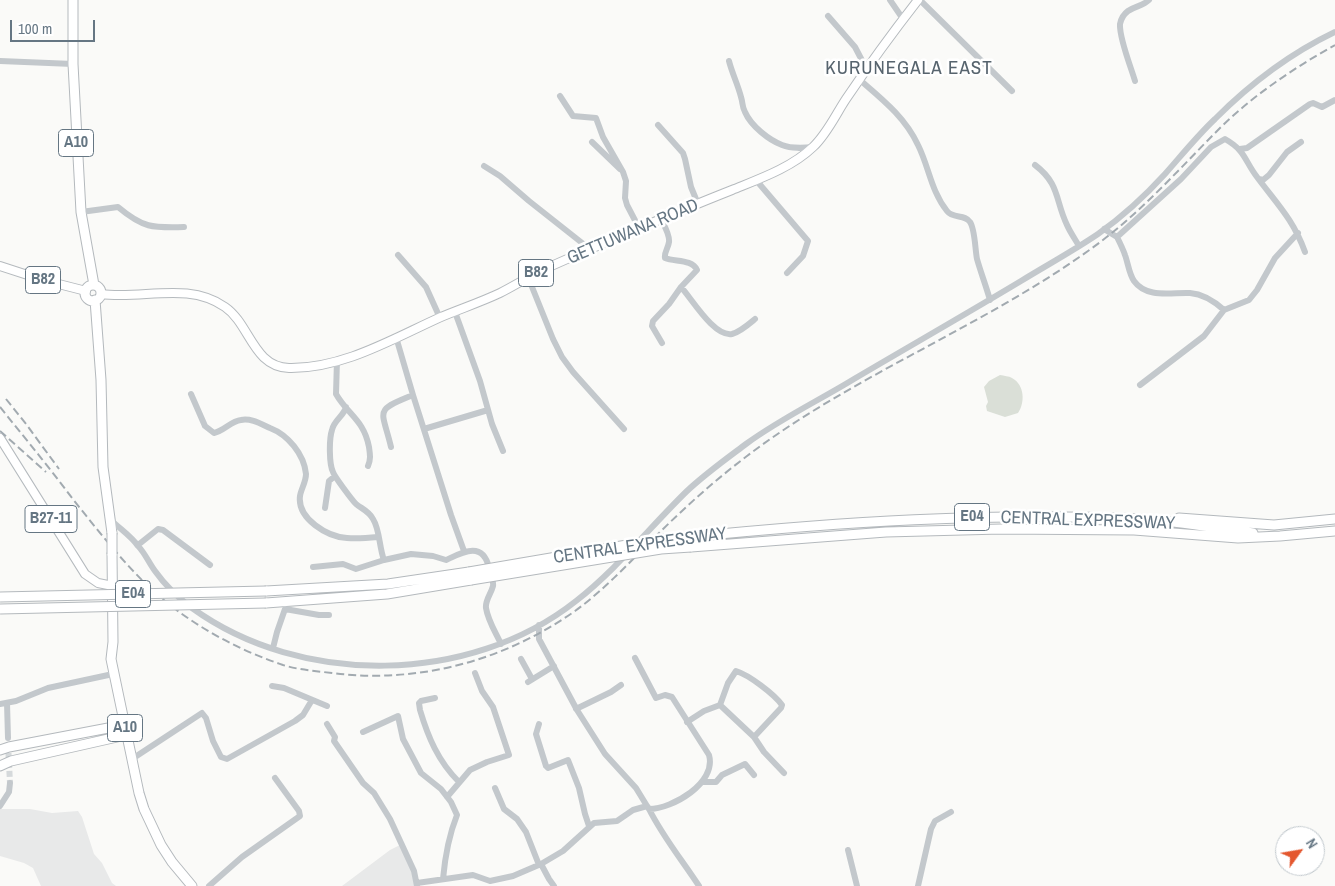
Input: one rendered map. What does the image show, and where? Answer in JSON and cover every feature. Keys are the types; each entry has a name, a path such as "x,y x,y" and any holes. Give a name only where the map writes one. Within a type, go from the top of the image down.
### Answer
{"highway":[{"name":"A10","path":"74,0 73,64 81,212 90,288"},
{"path":"90,288 100,288 98,297 88,298 90,288"},
{"name":"A10","path":"98,297 103,467 112,533 113,642 111,659 113,674 139,793 153,830 172,862 191,886"},
{"name":"CENTRAL EXPRESSWAY","path":"0,609 266,603 387,594 470,576 662,540 791,526 1004,516 1141,519 1280,536"},
{"path":"1141,519 1154,516 1274,525 1335,520"},
{"name":"CENTRAL EXPRESSWAY","path":"0,597 266,591 388,584 470,576 661,549 886,532 1002,529 1134,530 1238,538 1280,536"},
{"path":"1280,536 1335,530"},
{"path":"0,750 124,724"},
{"path":"0,766 10,761 126,735"}],"main road":[{"name":"GETTUWANA ROAD","path":"98,297 176,292 215,301 231,311 257,350 274,365 283,367 298,368 337,360 363,352 639,228 756,180 791,162 813,147 903,19 919,0"},
{"name":"B82","path":"0,266 43,280 90,288"},
{"name":"B27-11","path":"0,438 85,574 98,583 113,586"}],"street":[{"path":"890,0 903,19"},
{"path":"919,0 1012,90"},
{"path":"1135,81 1124,45 1120,23 1128,11 1143,5 1149,0"},
{"path":"828,16 848,37 867,70"},
{"path":"111,520 138,544 160,577 189,606 231,631 274,648 312,658 374,666 412,665 474,653 501,644 560,613 591,588 689,489 753,439 789,415 990,300 1104,229 1157,183 1213,120 1240,96 1275,69 1335,32"},
{"path":"728,60 742,98 742,106 753,124 783,146 792,148 813,147"},
{"path":"0,61 73,64"},
{"path":"860,80 897,113 910,131 919,146 932,186 946,210 953,216 965,218 971,224 977,260 990,300"},
{"path":"560,96 573,116 596,118 603,137 626,181 625,198 639,228"},
{"path":"1240,149 1247,148 1310,104 1313,103 1322,108 1335,100"},
{"path":"658,126 683,153 690,187 698,204"},
{"path":"1117,237 1181,179 1211,146 1225,139 1240,149 1259,179 1279,204 1298,233 1305,252"},
{"path":"592,142 621,169"},
{"path":"1259,179 1263,180 1269,175 1287,152 1301,142"},
{"path":"1035,165 1043,172 1055,190 1066,225 1079,246"},
{"path":"484,166 500,176 529,202 591,250"},
{"path":"756,180 808,242 803,256 788,273"},
{"path":"81,212 118,207 138,224 161,228 184,227"},
{"path":"661,219 669,239 664,254 665,258 690,263 697,267 696,273 681,287 669,304 653,321 652,326 662,343"},
{"path":"1104,229 1117,237 1134,280 1140,287 1155,293 1190,293 1202,296 1215,302 1224,310"},
{"path":"1140,385 1204,336 1224,310 1249,300 1276,258 1298,233"},
{"path":"398,255 426,287 440,318"},
{"path":"528,277 562,357 624,429"},
{"path":"681,287 710,324 725,334 735,333 755,319"},
{"path":"455,312 503,451"},
{"path":"396,337 464,551"},
{"path":"337,360 336,394 360,421 367,438 370,460 368,466"},
{"path":"191,394 205,426 214,432 219,432 239,420 249,419 278,431 288,439 298,451 306,475 304,489 300,496 303,510 320,529 346,538 378,537"},
{"path":"391,446 383,419 384,412 391,404 413,395"},
{"path":"346,407 345,412 335,422 332,429 330,440 332,470 355,503 370,514 375,522 384,560"},
{"path":"424,429 488,410"},
{"path":"325,508 329,482 335,476"},
{"path":"138,544 158,529 163,530 210,565"},
{"path":"313,567 342,564 356,569 411,554 433,556 446,560 464,551 477,551 488,561 493,585 486,606 501,644"},
{"path":"274,648 276,632 286,609 329,615"},
{"path":"539,625 539,639 576,708 605,754 636,788 661,832 699,886"},
{"path":"327,724 335,737 334,741 363,783 374,793 390,819 409,860 417,884 473,875 490,881 513,876 540,864 568,847 589,826 599,821 617,821 633,810 666,807 692,791 708,774 711,763 709,756 688,722 672,697 665,695 656,698 636,658"},
{"path":"521,659 530,680 554,666"},
{"path":"688,722 704,711 720,705 732,674 736,671 775,697 782,705 754,737"},
{"path":"447,797 470,770 509,755 493,707 482,691 475,673"},
{"path":"8,738 4,703 48,688 113,674"},
{"path":"576,708 611,692 621,684"},
{"path":"272,686 327,706"},
{"path":"435,698 419,703 426,732 434,750 458,782"},
{"path":"132,759 202,713 206,718 213,742 221,757 227,759 295,722 312,700"},
{"path":"720,705 754,737 764,752 784,773"},
{"path":"363,732 398,716 403,739 421,773 441,789 457,815 448,846 443,879"},
{"path":"539,724 536,734 546,766 548,768 568,760 579,788 589,826"},
{"path":"702,782 716,782 722,775 745,764 754,775"},
{"path":"209,886 242,857 300,816 299,811 275,778"},
{"path":"0,806 9,792 10,783"},
{"path":"495,788 504,809 517,819 526,832 540,864 554,886"},
{"path":"918,886 931,829 935,821 951,812"},
{"path":"848,850 857,886"}],"shaded area":[{"path":"1000,375 1011,377 1016,381 1023,399 1018,413 1005,417 987,411 986,406 988,402 984,387 989,381"},
{"path":"0,809 30,809 52,813 78,811 82,817 94,854 102,863 112,883 116,886 41,886 33,868 24,863 0,856"},
{"path":"402,844 417,886 342,886 390,850"}],"tunnel":[{"path":"8,744 10,783"}],"railway":[{"path":"0,407 90,521 128,565 163,599 211,633 264,658 289,667 307,670 364,676 396,675 459,665 519,643 575,611 606,585 711,485 787,427 829,401 1047,279 1088,251 1141,208 1221,127 1247,104 1290,72 1335,45"},
{"path":"6,399 59,469"},
{"path":"0,431 46,472"}],"district":[{"name":"KURUNEGALA EAST","path":"909,69"}]}
